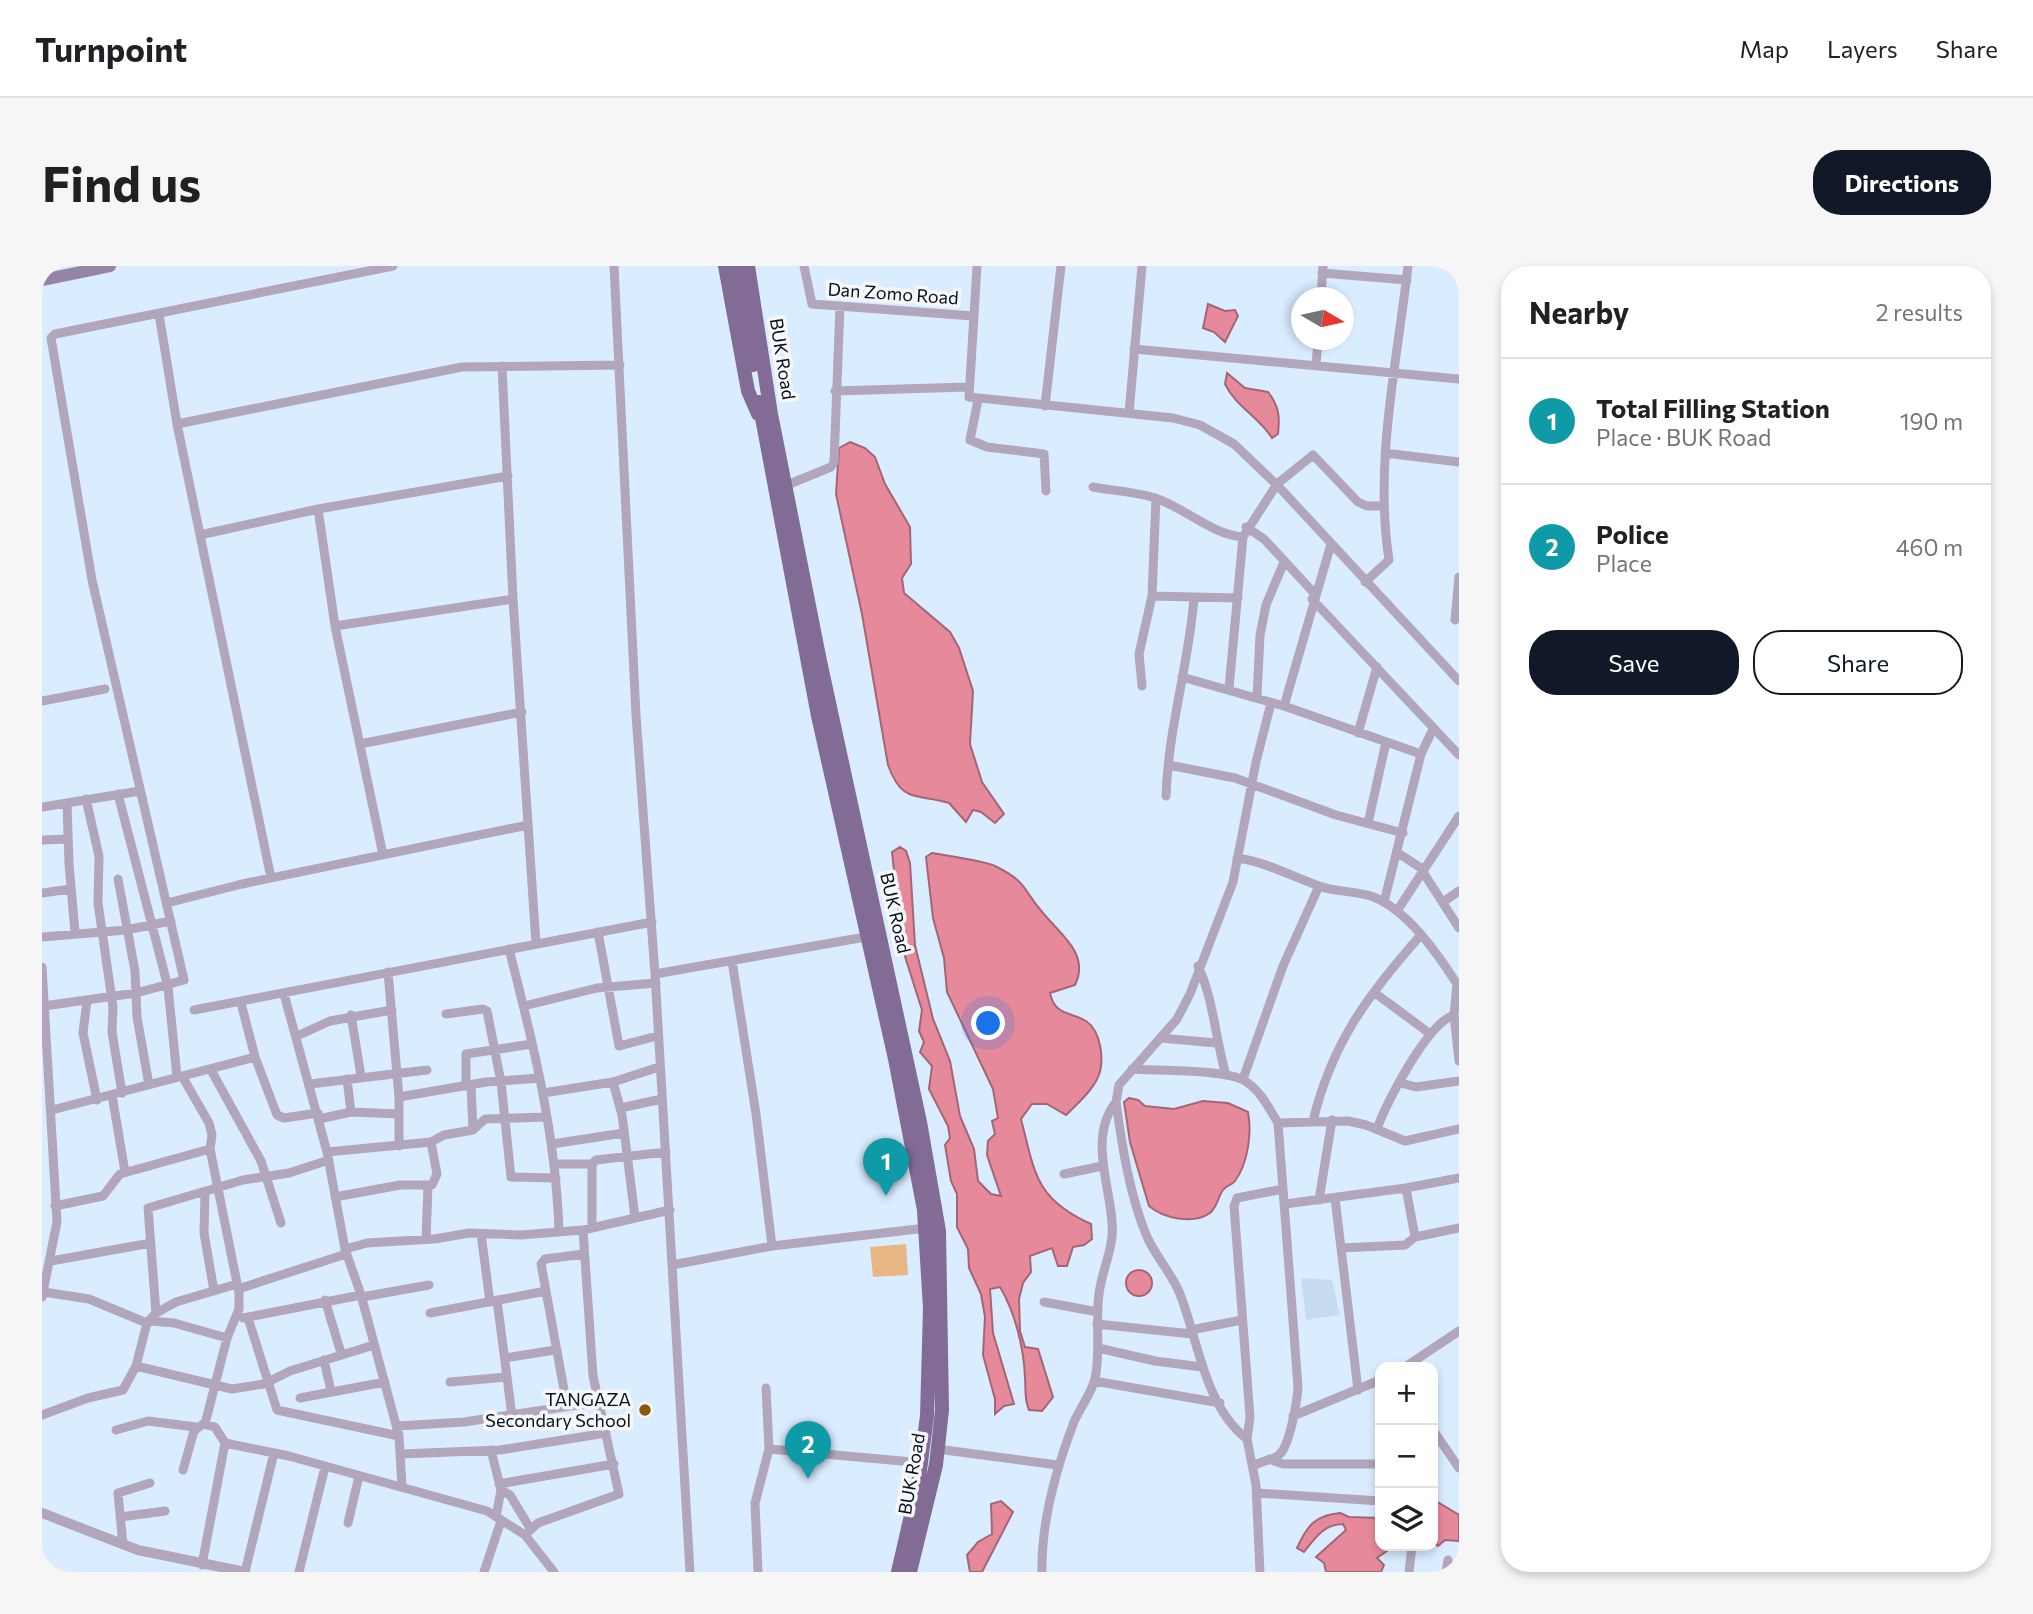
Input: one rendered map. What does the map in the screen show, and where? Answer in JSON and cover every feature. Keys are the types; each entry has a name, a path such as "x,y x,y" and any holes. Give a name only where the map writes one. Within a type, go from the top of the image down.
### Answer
{"main road":[{"path":"42,273 74,266"},
{"path":"42,280 110,266"},
{"path":"725,266 748,391 767,418"},
{"name":"BUK Road","path":"737,266 767,418 818,716 920,1122 939,1231 942,1410 937,1449 928,1464 898,1572"},
{"name":"BUK Road","path":"748,266 767,418 787,485 926,1228 930,1347 928,1464 910,1572"},
{"path":"755,266 772,370 767,418"}],"street":[{"path":"44,1006 136,993 184,981 90,567 51,338 55,334 393,266"},
{"path":"614,266 636,715 656,979 657,1036 670,1210 690,1572"},
{"name":"Dan Zomo Road","path":"804,266 808,301 812,304 973,316"},
{"path":"977,266 967,387 969,397 1173,418 1200,425 1234,444 1277,484 1459,681"},
{"path":"1045,406 1062,266"},
{"path":"1129,413 1142,266"},
{"path":"1365,582 1389,560 1383,506 1385,453 1408,266"},
{"path":"1322,287 1323,269 1407,280"},
{"path":"787,485 834,464 840,306"},
{"path":"159,314 177,424 271,878"},
{"path":"1135,349 1459,379"},
{"path":"1316,365 1317,350"},
{"path":"177,424 462,367 620,365"},
{"path":"502,366 513,599 536,944"},
{"path":"835,391 967,387"},
{"path":"978,400 970,440 987,447 1044,454 1046,491"},
{"path":"1385,453 1459,462"},
{"path":"1229,688 1245,532 1277,484 1313,455 1358,502 1367,506 1383,506"},
{"path":"200,535 318,509 508,476"},
{"path":"1093,487 1156,498 1194,514 1220,533 1245,532 1264,539 1459,755"},
{"path":"1142,686 1139,654 1152,596 1156,498"},
{"path":"318,509 335,626 383,855"},
{"path":"1284,706 1313,596 1331,544"},
{"path":"1257,697 1266,604 1284,562"},
{"path":"1455,620 1459,577"},
{"path":"1152,596 1238,598"},
{"path":"1166,796 1182,677 1191,638 1194,598"},
{"path":"335,626 513,599"},
{"path":"1358,733 1377,667"},
{"path":"1182,677 1257,697 1421,754"},
{"path":"42,701 105,689"},
{"path":"1042,1572 1044,1528 1058,1465 1075,1419 1094,1381 1103,1269 1112,1237 1102,1166 1106,1128 1119,1085 1184,1009 1198,966 1229,894 1251,783 1271,703"},
{"path":"360,744 522,712"},
{"path":"1384,902 1421,754 1433,729"},
{"path":"1368,823 1385,742"},
{"path":"1169,765 1251,783 1336,815 1403,833"},
{"path":"42,807 140,791"},
{"path":"118,794 168,987 180,1077 209,1123 212,1135 210,1149 220,1188 237,1287 236,1317 227,1338 216,1387 183,1470"},
{"path":"86,799 99,856 97,887 111,997 125,1172"},
{"path":"67,803 70,889 75,932"},
{"path":"1397,911 1458,819"},
{"path":"167,903 271,878 528,825"},
{"path":"42,841 68,839"},
{"path":"1398,853 1423,871 1459,928"},
{"path":"1237,858 1262,863 1319,886 1368,895 1397,911 1455,980 1459,990 1454,1015 1459,1061"},
{"path":"118,879 135,971 149,1085"},
{"path":"1243,1079 1283,966 1319,886"},
{"path":"42,892 70,889"},
{"path":"1443,902 1459,891"},
{"path":"42,937 75,932 126,930 171,921"},
{"path":"194,1010 652,922"},
{"path":"598,932 619,1047 657,1036"},
{"path":"524,1006 732,961 873,935"},
{"path":"1313,1121 1324,1080 1341,1040 1374,993 1420,936"},
{"path":"509,949 543,1093 555,1164 559,1231"},
{"path":"732,961 756,1114 772,1246"},
{"path":"1198,966 1204,978 1216,1043 1226,1075"},
{"path":"42,967 57,1233 43,1295 89,1299 151,1319 227,1338"},
{"path":"388,972 399,1097 399,1146"},
{"path":"1374,993 1429,1033"},
{"path":"284,994 328,1156 346,1251 398,1431 402,1487"},
{"path":"87,1001 84,1043 97,1100"},
{"path":"241,1003 255,1056 277,1115 284,1118 352,1112 399,1114"},
{"path":"446,1014 486,1009 501,1082 511,1177 556,1178"},
{"path":"297,1036 351,1015 392,1010"},
{"path":"351,1015 362,1076"},
{"path":"1377,1129 1429,1033 1442,1020 1454,1015"},
{"path":"1161,1038 1216,1043"},
{"path":"473,1130 465,1055 532,1044"},
{"path":"52,1110 211,1070 255,1056"},
{"path":"543,1093 613,1082 659,1067"},
{"path":"1132,1069 1226,1075 1243,1079 1255,1088 1278,1123 1298,1371 1293,1416 1282,1451 1254,1466"},
{"path":"211,1070 251,1141 266,1174 281,1223"},
{"path":"310,1084 427,1070"},
{"path":"399,1097 468,1085 540,1078"},
{"path":"347,1079 352,1112"},
{"path":"1401,1083 1416,1087 1459,1081"},
{"path":"613,1082 620,1108 635,1217"},
{"path":"620,1108 662,1099"},
{"path":"1116,1102 1144,1228 1176,1285 1202,1367 1237,1432 1247,1439"},
{"path":"42,1415 88,1398 123,1390 136,1366 151,1319 148,1208 266,1174 289,1173 328,1156 431,1142 444,1135 473,1130 485,1119 546,1117"},
{"path":"1278,1123 1332,1120 1377,1129 1405,1141 1459,1129"},
{"path":"1319,1200 1332,1120"},
{"path":"552,1144 624,1133"},
{"path":"426,1240 428,1186 437,1177 431,1142"},
{"path":"55,1206 103,1196 115,1177 125,1172 210,1149"},
{"path":"555,1164 592,1164 596,1160 666,1152"},
{"path":"225,1443 274,1453 479,1508 528,1531 617,1496 619,1489 614,1464 597,1402 584,1254 592,1164"},
{"path":"1064,1174 1102,1166"},
{"path":"1284,1204 1406,1188 1459,1178"},
{"path":"335,1197 400,1185 428,1186"},
{"path":"1406,1188 1415,1237"},
{"path":"1260,1572 1257,1493 1247,1439 1250,1416 1235,1202 1244,1194 1283,1189"},
{"path":"205,1193 204,1233 214,1291"},
{"path":"1335,1198 1358,1390"},
{"path":"151,1319 176,1302 237,1287 367,1242 588,1229 670,1210"},
{"path":"672,1265 772,1246 926,1228"},
{"path":"1341,1248 1405,1245 1415,1237 1459,1228"},
{"path":"481,1234 505,1358 512,1416"},
{"path":"51,1259 151,1243"},
{"path":"42,1251 51,1259"},
{"path":"567,1406 555,1350 543,1261 584,1254"},
{"path":"236,1317 248,1318 325,1300 429,1285"},
{"path":"430,1313 546,1291"},
{"path":"325,1300 341,1353"},
{"path":"1044,1301 1098,1312"},
{"path":"248,1318 275,1408 283,1413 398,1431 597,1402"},
{"path":"1097,1324 1191,1332 1242,1321"},
{"path":"1412,1362 1459,1331"},
{"path":"136,1366 216,1387 242,1388 267,1382 341,1353 374,1345"},
{"path":"1098,1348 1155,1361 1202,1367"},
{"path":"505,1358 555,1350"},
{"path":"324,1360 331,1391"},
{"path":"450,1382 507,1377"},
{"path":"1094,1381 1220,1403"},
{"path":"300,1398 385,1382"},
{"path":"1293,1416 1375,1382"},
{"path":"758,1572 755,1503 769,1449 766,1388"},
{"path":"116,1430 148,1420 215,1427 225,1443 203,1570"},
{"path":"401,1454 540,1446 606,1433"},
{"path":"1438,1437 1459,1468"},
{"path":"769,1449 928,1464"},
{"path":"937,1449 1058,1465"},
{"path":"484,1572 498,1519 500,1487 491,1450"},
{"path":"42,1520 142,1558 203,1570 245,1572 274,1453"},
{"path":"1269,1459 1283,1464 1375,1464"},
{"path":"500,1487 614,1464"},
{"path":"299,1572 325,1467"},
{"path":"348,1523 359,1476"},
{"path":"123,1545 118,1493 150,1483"},
{"path":"500,1487 510,1495 528,1531 554,1572"},
{"path":"1257,1493 1375,1501"},
{"path":"120,1517 165,1511"},
{"path":"42,1513 123,1545 203,1570"},
{"path":"1409,1572 1411,1551"},
{"path":"1446,1572 1448,1560"}],"shaded area":[{"path":"1208,304 1225,311 1235,310 1238,316 1225,342 1214,332 1203,328"},
{"path":"1227,373 1245,388 1268,392 1278,412 1278,434 1272,438 1235,399 1225,384"},
{"path":"850,442 865,448 875,457 885,484 910,527 911,564 902,578 904,593 950,632 959,648 973,691 970,744 982,782 1004,814 995,823 981,812 973,810 966,822 949,803 905,792 893,777 888,765 862,614 836,494 839,448"},
{"path":"900,847 906,851 910,863 915,945 933,1019 950,1061 960,1116 974,1149 978,1181 991,1194 1001,1196 987,1155 988,1141 995,1134 992,1121 998,1118 993,1089 947,992 944,958 933,918 926,857 932,853 983,862 1006,872 1024,887 1065,937 1079,964 1075,985 1050,993 1052,1000 1063,1012 1086,1021 1098,1039 1100,1070 1096,1082 1084,1097 1066,1115 1047,1104 1032,1104 1021,1119 1035,1169 1048,1194 1072,1215 1091,1224 1092,1239 1084,1245 1073,1247 1067,1266 1058,1266 1052,1248 1030,1256 1031,1272 1023,1283 1019,1299 1020,1331 1025,1347 1038,1349 1053,1397 1042,1411 1029,1410 1027,1406 1021,1343 1000,1287 990,1289 993,1333 1014,1404 1004,1406 995,1414 995,1399 983,1355 985,1317 981,1294 969,1268 968,1249 957,1227 957,1194 951,1181 945,1145 950,1138 948,1126 929,1089 932,1066 920,1052 924,1042 919,1031 922,1010 902,947 892,852"},
{"path":"1129,1098 1138,1100 1145,1106 1174,1109 1203,1101 1228,1103 1248,1112 1249,1138 1243,1166 1235,1181 1223,1190 1210,1213 1195,1219 1178,1218 1162,1214 1149,1206 1130,1142 1124,1102"},
{"path":"906,1244 908,1275 873,1277 870,1247"},
{"path":"1139,1270 1148,1274 1152,1283 1148,1292 1139,1296 1130,1292 1126,1283 1130,1274"},
{"path":"1301,1278 1332,1280 1340,1315 1306,1320"},
{"path":"1001,1501 1013,1512 982,1572 970,1572 967,1555 978,1542 992,1534 991,1504"},
{"path":"1438,1502 1459,1515 1459,1541 1445,1540 1438,1546"},
{"path":"1331,1514 1375,1518 1375,1551 1387,1551 1377,1558 1384,1565 1381,1572 1326,1572 1324,1563 1316,1557 1346,1530 1343,1524 1325,1529 1304,1552 1297,1548 1313,1523"}],"place":[{"name":"Total Filling Station","path":"886,1196"},
{"name":"TANGAZA Secondary School","path":"645,1410"},
{"name":"Police","path":"808,1479"}]}
